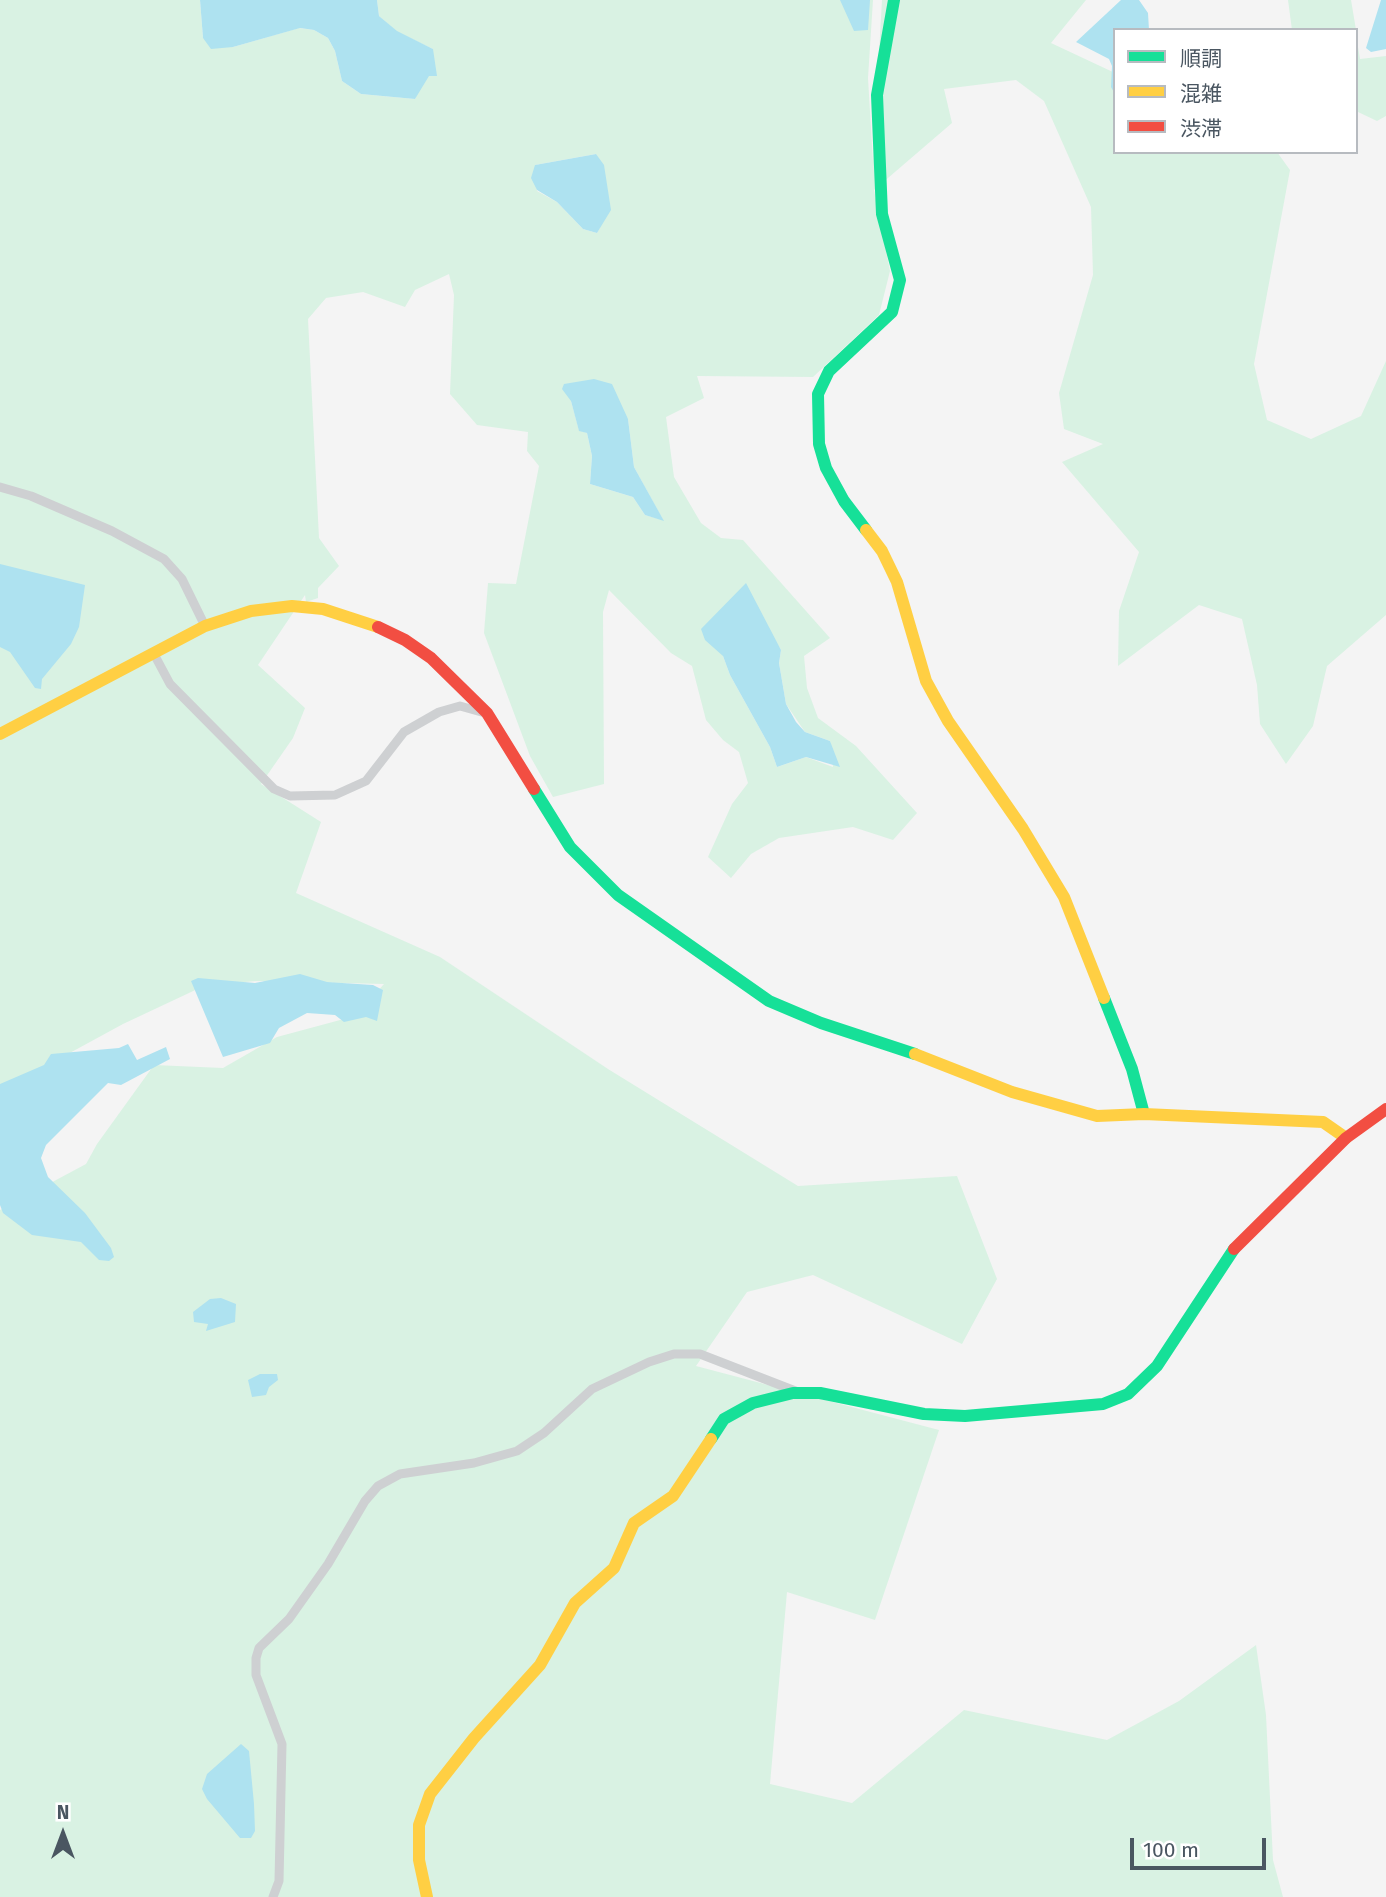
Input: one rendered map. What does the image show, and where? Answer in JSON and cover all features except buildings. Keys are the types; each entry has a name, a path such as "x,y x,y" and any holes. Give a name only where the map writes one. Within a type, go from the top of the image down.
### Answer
{"street":[{"path":"894,0 877,94 882,214 900,280 892,313 829,371 818,394 818,443 826,468 844,501 882,551 897,582 926,681 948,720 1023,829 1064,897 1132,1069 1144,1114"},
{"path":"0,487 31,496 112,531 164,559 181,579 205,626"},
{"path":"0,734 12,725 205,626 251,611 292,606 323,609 365,621 405,640 431,658 487,713 570,846 618,895 769,1001 821,1023 1069,1110 1097,1116 1144,1114 1323,1122 1346,1138"},
{"path":"154,654 170,684 274,789 290,796 335,795 357,786 373,773 404,732 439,712 460,706 487,713"},
{"path":"427,1897 419,1860 419,1825 430,1794 474,1738 540,1665 575,1603 584,1593 605,1580 614,1568 634,1522 673,1496 724,1419 753,1403 799,1393 820,1393 924,1414 965,1416 1103,1404 1128,1394 1157,1366 1240,1239 1346,1138 1386,1109"},
{"path":"273,1897 279,1881 282,1744 256,1675 256,1658 259,1648 289,1619 328,1563 365,1501 378,1486 400,1474 474,1463 517,1451 544,1433 592,1389 649,1362 674,1354 700,1354 799,1393"}],"green space":[{"path":"0,0 200,0 203,38 233,47 299,28 314,30 328,38 335,51 342,81 361,94 415,99 433,49 397,32 379,16 377,0 873,0 868,78 873,162 882,0 1086,0 1051,43 1113,72 1113,154 1278,154 1290,170 1254,364 1267,420 1311,439 1361,416 1386,361 1386,615 1327,666 1313,726 1286,764 1260,724 1257,685 1242,619 1199,605 1118,666 1119,611 1139,552 1062,462 1103,444 1064,429 1059,393 1093,275 1091,207 1044,101 1016,80 944,89 952,123 874,190 890,271 879,315 813,377 697,376 704,398 666,417 674,477 701,523 721,538 743,540 830,638 804,656 807,688 818,718 856,746 917,813 893,840 853,827 779,838 751,854 731,878 708,857 732,804 748,783 739,752 723,740 706,720 692,666 671,653 609,590 603,612 604,784 553,797 530,756 484,633 488,583 516,584 539,466 527,451 528,432 477,425 450,394 454,295 449,274 415,290 405,307 363,292 326,298 308,319 319,538 339,566 318,588 318,598 306,602 305,595 258,665 305,708 293,738 261,784 321,822 296,893 440,957 608,1069 798,1186 957,1176 997,1279 962,1344 813,1275 747,1292 696,1366 939,1430 875,1620 787,1592 770,1784 852,1803 964,1710 1107,1740 1179,1701 1256,1645 1266,1715 1273,1860 1283,1897 0,1897 0,1210 86,1164 97,1144 154,1065 223,1068 277,1037 355,1016 384,984 257,981 206,985 123,1024 0,1091","holes":["596,154 603,221 597,233 583,229 557,202 537,191 535,165","571,401 628,419 634,467 663,520 645,515 633,497 590,484 592,456 587,433 579,430","770,633 781,650 779,663 786,704 805,732 830,741 833,767 806,757 777,767 770,747 730,675 723,656"]},
{"path":"1288,0 1351,0 1356,28 1292,28"},
{"path":"1358,47 1360,59 1386,56 1386,116 1377,121 1358,112"}],"water":[{"path":"200,0 377,0 379,16 397,31 433,49 437,76 429,76 415,99 361,94 342,81 335,51 328,38 314,30 300,28 233,47 211,49 203,38"},
{"path":"840,0 870,0 868,30 854,31"},
{"path":"1121,0 1139,0 1148,13 1149,28 1113,28 1113,90 1109,59 1076,42"},
{"path":"1381,0 1386,0 1386,49 1371,52 1366,48"},
{"path":"596,154 604,165 611,210 597,233 583,229 557,202 537,190 531,178 535,165"},
{"path":"594,379 612,384 628,419 634,467 664,521 645,515 633,497 590,484 592,456 587,433 579,431 571,401 562,389 564,384"},
{"path":"0,564 85,585 79,627 71,644 42,679 41,689 35,688 10,652 0,647"},
{"path":"746,583 781,650 779,663 786,704 805,732 830,741 840,767 806,757 777,767 770,747 730,675 723,656 705,640 701,629"},
{"path":"300,974 327,982 373,985 383,990 377,1021 366,1017 344,1022 335,1015 307,1013 279,1028 270,1043 223,1057 191,981 198,978 255,983"},
{"path":"128,1044 137,1060 166,1047 170,1059 121,1085 108,1083 46,1145 41,1158 48,1177 85,1213 111,1248 114,1257 109,1261 99,1260 81,1242 32,1235 3,1213 0,1205 0,1084 44,1065 51,1054 119,1048"},
{"path":"221,1298 236,1304 235,1322 206,1331 208,1324 194,1322 193,1312 210,1299"},
{"path":"260,1374 277,1374 278,1380 269,1387 266,1395 252,1397 248,1380"},
{"path":"241,1744 249,1751 255,1831 251,1838 240,1838 207,1799 202,1789 207,1774"}],"traffic: fast":[{"path":"866,530 844,501 826,468 819,444 818,394 829,371 892,312 900,280 882,214 877,95 894,0"},
{"path":"534,789 570,847 618,895 769,1001 821,1023 915,1054"},
{"path":"1104,998 1132,1069 1144,1114"},
{"path":"711,1439 724,1419 753,1403 793,1393 820,1393 924,1414 965,1416 1103,1404 1128,1394 1157,1366 1234,1249"}],"traffic: slow":[{"path":"866,530 882,551 897,582 926,681 948,721 1023,829 1064,897 1104,998"},
{"path":"0,734 205,626 251,611 292,606 323,609 378,627"},
{"path":"915,1054 1012,1092 1097,1116 1144,1114 1323,1122 1346,1138"},
{"path":"427,1897 419,1860 419,1825 430,1794 474,1738 540,1665 575,1603 614,1568 634,1523 673,1496 711,1439"}],"traffic: jam":[{"path":"378,627 405,640 431,658 487,713 534,789"},
{"path":"1234,1249 1346,1138 1386,1109"}]}
